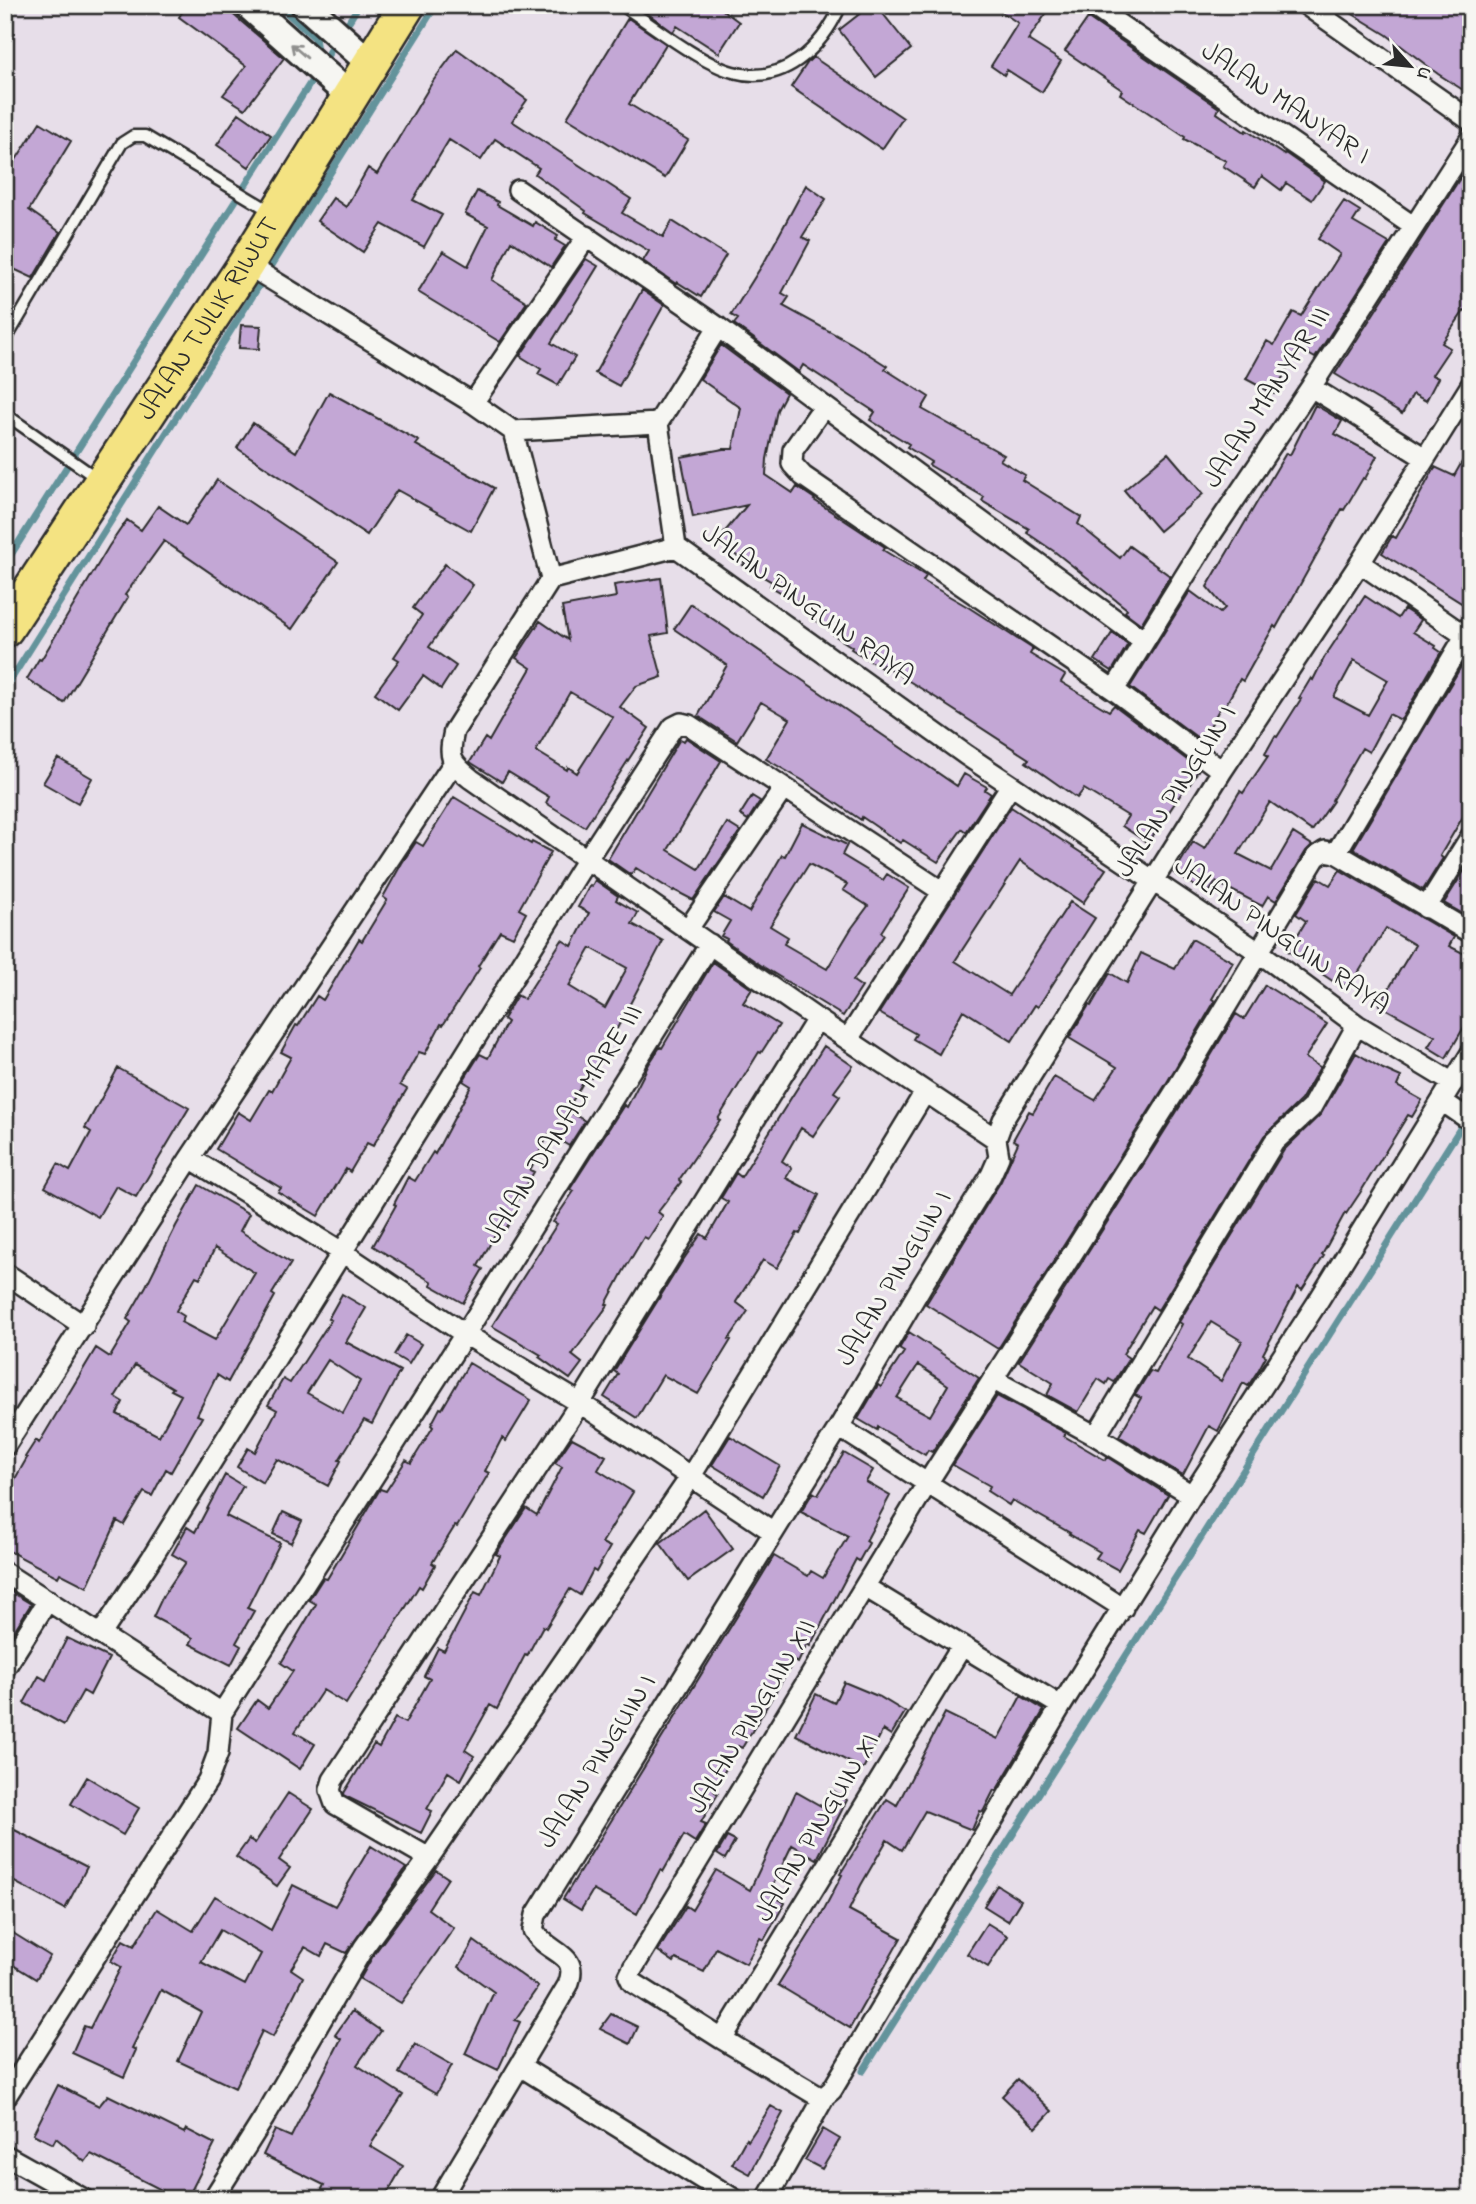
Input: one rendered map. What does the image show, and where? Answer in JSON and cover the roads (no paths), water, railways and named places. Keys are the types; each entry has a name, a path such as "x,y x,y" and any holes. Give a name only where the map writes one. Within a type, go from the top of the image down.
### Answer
{"highway":[{"name":"JALAN TJILIK RIWUT","path":"5,629 246,264 407,5"}],"street":[{"path":"248,5 351,96"},
{"path":"305,5 370,63"},
{"name":"JALAN MANYAR I","path":"1091,5 1413,226"},
{"path":"1306,5 1471,121"},
{"name":"JALAN MANYAR III","path":"1114,690 1206,542 1311,387 1471,138"},
{"path":"518,190 718,327 1143,640"},
{"path":"472,403 587,236"},
{"path":"246,264 513,431 658,423"},
{"path":"676,547 658,423 718,327"},
{"name":"JALAN PINGUIN I","path":"440,2199 568,1985 573,1972 571,1962 539,1940 533,1930 536,1915 839,1427 991,1175 999,1157 996,1139 1003,1121 1222,771 1360,563 1471,385"},
{"path":"1311,387 1426,458"},
{"path":"824,407 793,450 792,464 803,476 1114,690 1222,771"},
{"path":"513,431 551,579 454,731 450,749 453,764 817,1019 996,1139"},
{"name":"JALAN PINGUIN RAYA","path":"551,579 676,547 966,755 1259,953 1357,1025 1453,1083"},
{"path":"1360,563 1469,634 1336,853 1471,933"},
{"path":"102,1633 151,1559 587,859 673,727 681,723 689,725 943,892"},
{"path":"5,1446 190,1158 453,764"},
{"path":"848,1039 1011,785"},
{"path":"688,929 784,788"},
{"path":"1426,908 1471,836"},
{"name":"JALAN PINGUIN XII","path":"722,2039 632,1982 629,1976 928,1482 1176,1090 1316,857 1325,851 1336,853"},
{"name":"JALAN DANAU MARE III","path":"222,1713 466,1334 710,944"},
{"path":"429,1858 335,1804 330,1790 333,1780 580,1403 817,1019"},
{"path":"1096,1436 1274,1142 1311,1108 1357,1025"},
{"path":"767,2199 825,2096 832,2090 1061,1706 1192,1495 1317,1303 1471,1053"},
{"path":"213,2199 364,1947 429,1858 691,1476 925,1092"},
{"path":"1442,1101 1471,1121"},
{"path":"190,1158 342,1252 466,1334 580,1403 772,1531"},
{"path":"5,1273 83,1326"},
{"path":"993,1380 1096,1436 1192,1495"},
{"path":"839,1427 1123,1608"},
{"path":"5,1573 102,1633 222,1713 218,1754 208,1780 5,2098"},
{"path":"865,1587 1061,1706"},
{"path":"5,1668 48,1600"},
{"name":"JALAN PINGUIN XI","path":"722,2039 962,1646"},
{"path":"722,2039 818,2096 825,2096"},
{"path":"520,2066 734,2199"},
{"path":"6,2157 83,2199"}],"lane":[{"path":"622,5 707,60 732,72 758,76 782,71 805,56 822,39 841,5"},
{"path":"5,341 122,143 133,136 145,136 275,214"},
{"path":"5,414 101,481"}],"waterway":[{"path":"278,5 315,38 318,57"},
{"path":"343,31 359,5"},
{"path":"5,689 436,5"},
{"path":"322,64 336,42"},
{"path":"5,564 316,74"},
{"path":"863,2071 1466,1119"}]}
